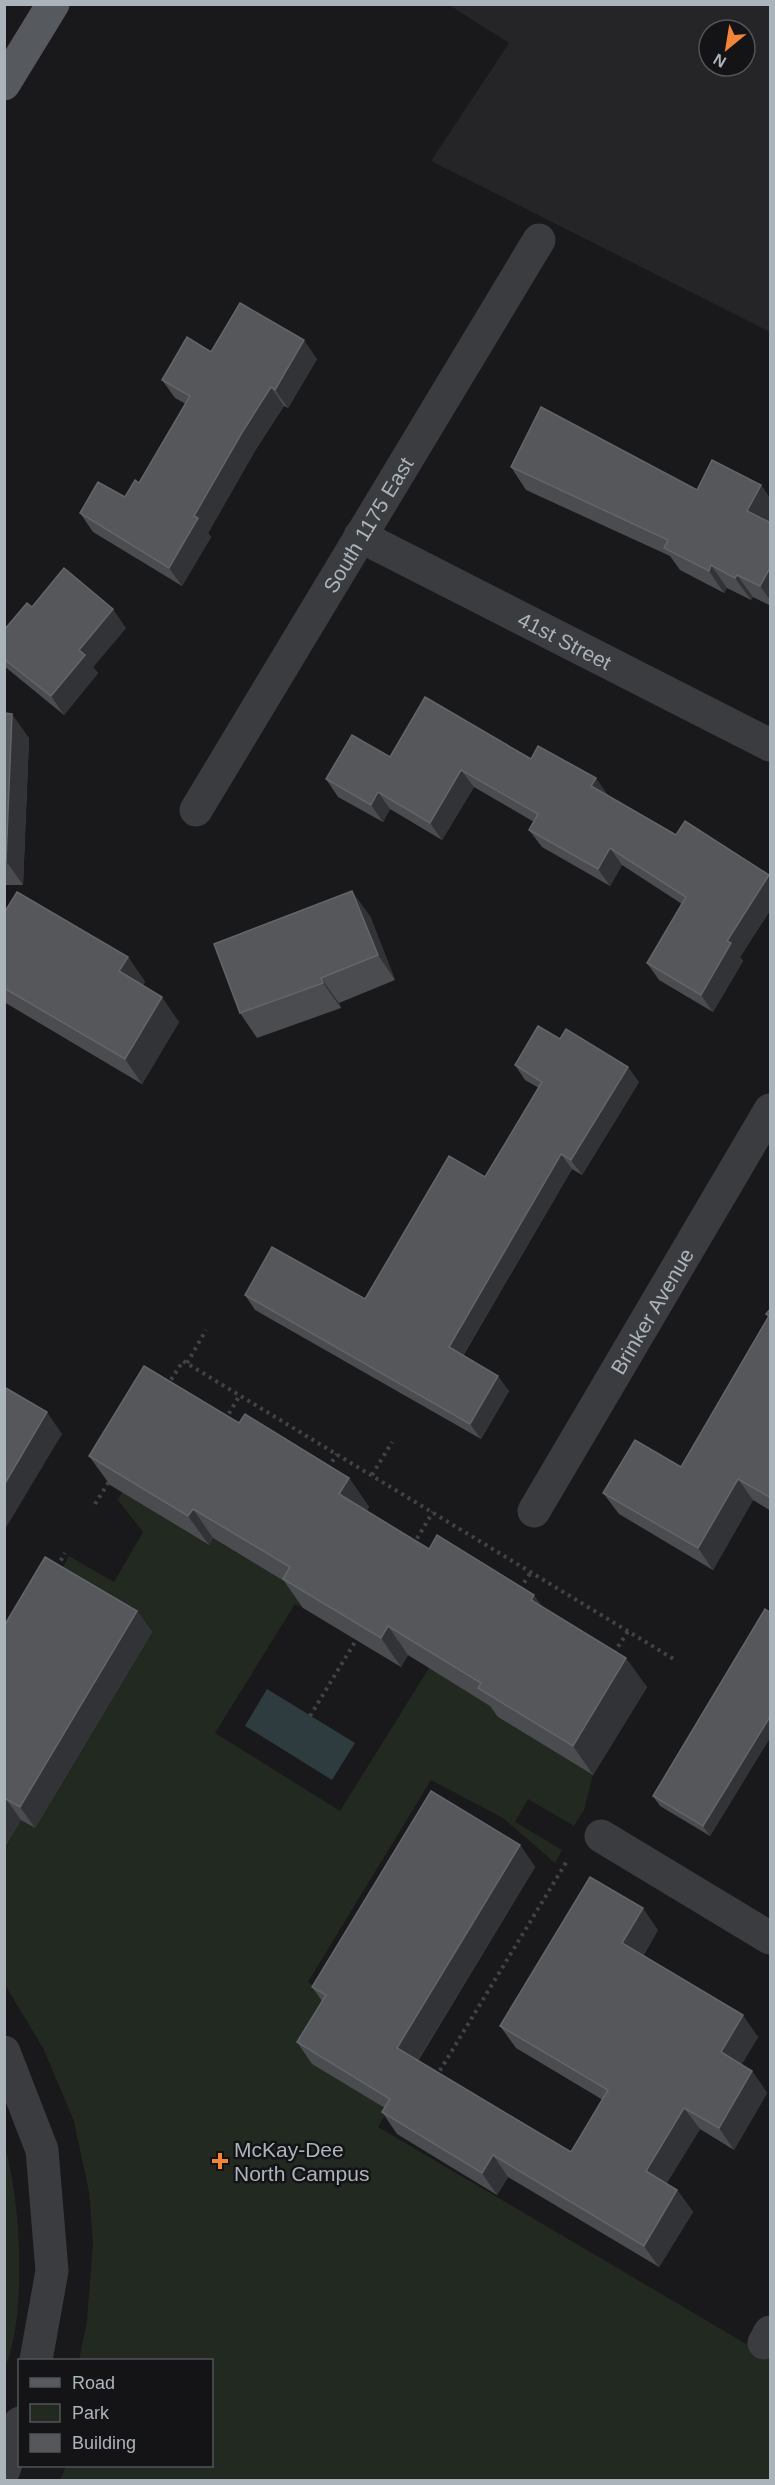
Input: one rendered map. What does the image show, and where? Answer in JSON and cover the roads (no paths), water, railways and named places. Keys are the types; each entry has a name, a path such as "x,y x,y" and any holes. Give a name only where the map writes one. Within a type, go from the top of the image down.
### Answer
{"main road":[{"path":"4,84 53,4"}],"street":[{"name":"South 1175 East","path":"196,810 539,240"},
{"name":"41st Street","path":"360,536 771,745"},
{"name":"Brinker Avenue","path":"534,1510 771,1110"},
{"path":"601,1836 771,1938"},
{"path":"4,2052 42,2150 52,2271 36,2359"},
{"path":"4,2470 18,2429"}],"place":[{"name":"McKay-Dee North Campus","path":"220,2161"}]}
